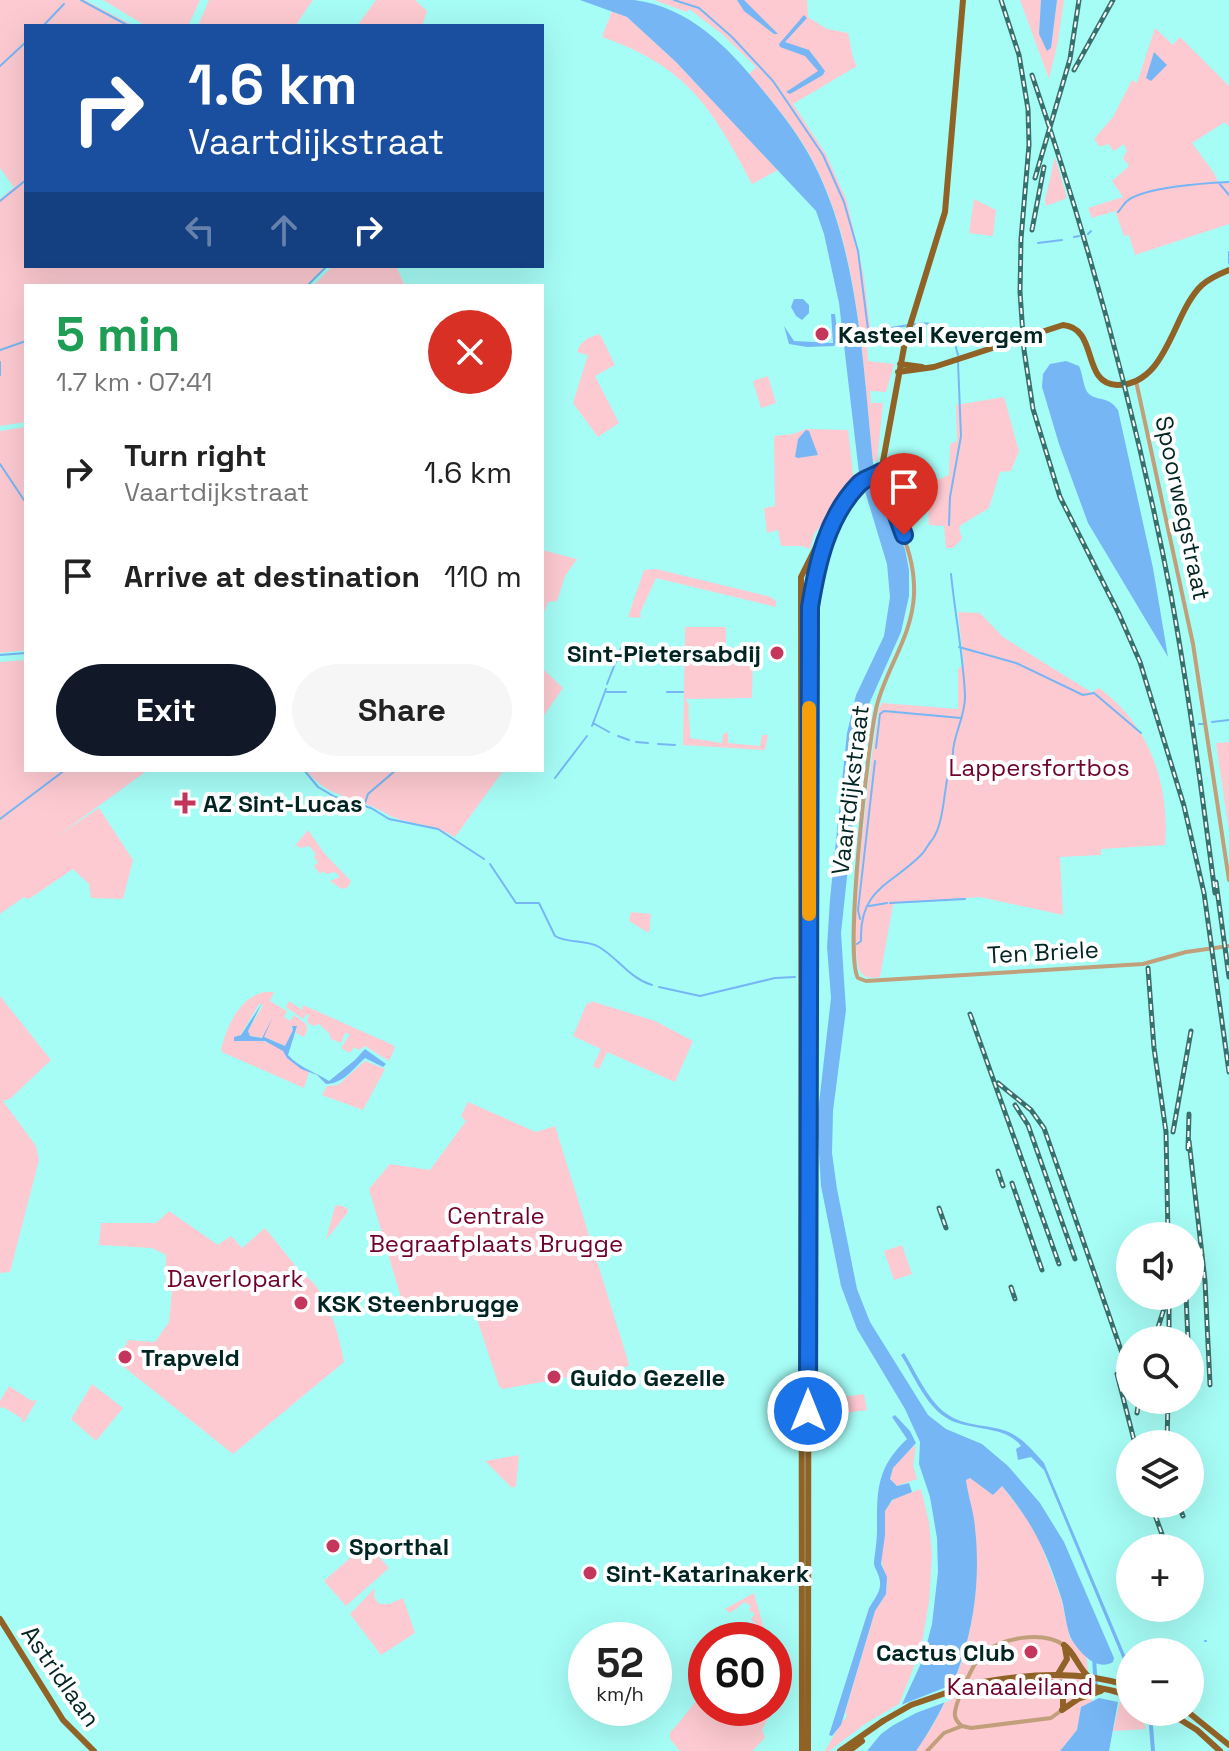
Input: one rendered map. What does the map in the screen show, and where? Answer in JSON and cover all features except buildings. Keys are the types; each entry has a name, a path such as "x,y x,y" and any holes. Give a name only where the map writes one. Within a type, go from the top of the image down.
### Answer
{"main road":[{"path":"805,1751 808,1614 806,1579 801,1564 801,1340 809,1229 802,874 806,582 815,556 854,490 881,472 899,368 945,212 963,0"},
{"path":"899,368 934,367 1058,326 1070,325 1085,340 1094,369 1101,379 1115,385 1136,381 1157,363 1195,292 1212,277 1229,270"},
{"path":"810,607 820,557 832,524"},
{"path":"805,1751 808,1536 801,1135 809,1078 807,671 810,661 810,607 806,582 801,575 809,572"},
{"path":"801,1532 808,1536"},
{"name":"Astridlaan","path":"0,1619 63,1720 94,1751"},
{"path":"1058,1675 1067,1659 1064,1645"},
{"path":"1064,1645 1089,1677"},
{"path":"840,1751 884,1723 971,1686 1026,1676 1058,1675 1116,1682"},
{"path":"971,1686 1052,1683 1116,1693"},
{"path":"1052,1683 1063,1694 1062,1710"},
{"path":"1062,1710 1091,1690"},
{"path":"849,1751 884,1723"},
{"path":"1191,1726 1222,1751 1229,1746 1204,1725"}],"street":[{"name":"Spoorwegstraat","path":"1136,381 1198,670 1229,880"},
{"name":"Vaartdijkstraat","path":"858,978 854,970 853,917 872,728 879,697 908,627 914,597 909,549 881,472"},
{"name":"Ten Briele","path":"858,978 866,981 1143,964 1186,952 1229,946"},
{"path":"1062,1710 1051,1718 971,1728 962,1726 956,1720 955,1711 981,1655 1014,1639 1051,1639 1064,1645"},
{"path":"927,1751 944,1733 962,1726"}],"green space":[{"path":"0,0 85,0 130,24 24,24 24,268 324,268 308,284 24,284 24,422 0,426 0,199 14,187 0,168"},
{"path":"103,0 200,0 189,24 143,24"},
{"path":"209,0 313,0 296,24 199,24"},
{"path":"376,0 415,0 427,11 423,24 358,24"},
{"path":"654,0 807,0 808,17 827,29 848,33 857,66 793,104 826,154 847,201 864,276 870,327 866,335 868,361 894,364 886,392 870,391 871,403 883,403 877,461 873,461 862,347 850,270 829,197 814,163 776,106 749,74 756,67 722,34 689,9 687,12"},
{"path":"1020,0 1041,0 1039,34 1051,48 1057,0 1064,0 1049,79"},
{"path":"612,11 627,17 676,62 778,170 752,184 724,133 694,93 656,62 602,37"},
{"path":"1155,28 1173,45 1180,37 1229,86 1229,127 1225,122 1192,143 1218,182 1229,182 1229,224 1135,255 1129,235 1124,236 1115,211 1092,218 1088,208 1123,197 1112,181 1129,166 1123,158 1127,151 1124,144 1114,151 1108,144 1100,147 1094,139 1113,117 1132,80 1137,83"},
{"path":"1055,157 1067,198 1046,206 1045,200"},
{"path":"974,199 996,210 993,236 969,233"},
{"path":"331,268 397,268 404,284 315,284"},
{"path":"600,334 615,365 595,376 619,423 598,437 573,403 588,355 577,352 586,340"},
{"path":"768,376 776,403 761,408 753,381"},
{"path":"1004,397 1019,451 1011,471 1000,472 989,508 961,525 962,539 953,548 946,548 944,526 929,525 927,484 949,475 950,444 957,441 956,405"},
{"path":"24,427 24,650 0,653 0,431"},
{"path":"806,429 848,430 854,482 814,534 810,549 781,546 778,530 767,533 764,508 775,506 774,436"},
{"path":"544,551 577,559 565,576 557,601 548,602 544,613"},
{"path":"656,569 771,597 776,601 776,607 656,578 640,613 641,618 628,617 644,570"},
{"name":"Lappersfortbos","path":"958,612 980,613 1003,637 1091,692 1099,688 1119,706 1145,740 1154,759 1164,801 1165,845 1101,849 1101,855 1060,857 1063,915 980,897 897,903 893,905 880,977 868,977 862,974 857,959 857,892 879,709 882,703 958,709 958,669 964,664"},
{"path":"685,627 726,627 726,651 753,653 752,698 685,699 689,705 690,738 722,743 723,734 728,732 728,743 760,746 762,735 768,735 765,750 683,745"},
{"path":"24,660 24,772 145,772 56,837 99,808 133,860 123,899 91,898 89,884 73,869 29,899 24,897 0,914 0,662"},
{"path":"544,670 563,688 544,715"},
{"path":"1229,742 1229,831 1216,743"},
{"path":"308,772 502,772 455,837 435,828 396,818 320,784"},
{"path":"308,830 324,853 351,881 348,887 342,889 330,881 340,877 335,872 326,874 323,871 320,874 314,866 318,862 314,857 316,854 309,846 300,848 297,845 293,848"},
{"path":"631,912 651,914 649,933 629,921"},
{"path":"264,992 274,992 270,1001 287,1011 284,1017 290,1021 294,1015 306,1024 304,1037 296,1033 297,1026 291,1027 293,1030 285,1046 267,1038 250,1036 248,1031 263,1005 259,1004 239,1037 279,1047 297,1066 309,1072 304,1088 222,1052 235,1014 247,1000"},
{"path":"0,996 51,1060 10,1099 3,1101 36,1146 39,1160 10,1272 0,1273"},
{"path":"289,1001 302,1010 303,1005 393,1045 395,1048 389,1061 365,1046 359,1050 354,1047 350,1053 341,1048 350,1034 345,1033 341,1043 331,1039 319,1024 313,1026 307,1022 309,1015 303,1019 286,1007"},
{"path":"591,1001 655,1021 693,1041 675,1082 607,1052 599,1069 593,1066 601,1049 573,1036 587,1003 591,1004"},
{"path":"365,1061 385,1069 363,1110 322,1095 327,1086 338,1085"},
{"name":"Centrale Begraafplaats Brugge","path":"468,1102 536,1132 555,1126 629,1364 627,1367 503,1389 499,1386 475,1313 404,1308 369,1189 390,1164 430,1170 466,1121 461,1116"},
{"path":"335,1206 347,1208 348,1212 326,1240"},
{"name":"Daverlopark","path":"169,1211 218,1245 231,1236 242,1248 265,1228 318,1289 339,1340 344,1362 233,1454 114,1359 128,1342 126,1340 155,1342 169,1322 172,1290 165,1289 166,1255 152,1248 99,1245 101,1223 156,1223"},
{"path":"902,1245 912,1274 894,1280 884,1251"},
{"path":"92,1384 123,1408 96,1441 71,1419"},
{"path":"9,1386 32,1401 37,1400 24,1422 0,1408 0,1401"},
{"path":"864,1394 867,1410 838,1414 836,1398"},
{"path":"916,1445 913,1465 917,1479 897,1486 890,1479 893,1468"},
{"path":"519,1455 516,1486 512,1488 485,1461"},
{"name":"Kanaaleiland","path":"970,1478 1002,1486 1035,1529 1061,1598 1070,1638 1086,1654 1092,1702 1081,1707 1077,1730 1060,1751 916,1751 952,1687 972,1621 976,1552 965,1480"},
{"path":"921,1489 929,1522 932,1555 929,1602 921,1649 899,1704 825,1751 845,1720 875,1611 886,1594 881,1558 885,1509 895,1498"},
{"path":"367,1543 389,1568 346,1606 324,1581"},
{"path":"375,1588 374,1597 379,1604 389,1604 403,1598 415,1633 381,1655 350,1614"},
{"path":"754,1593 762,1622 754,1622 751,1619 755,1614 745,1602 730,1613 725,1609"},
{"path":"688,1711 688,1726 764,1726 765,1738 752,1751 680,1751 670,1739 670,1732"},
{"path":"1116,1718 1116,1726 1145,1726 1146,1729 1113,1731"}],"water":[{"path":"580,0 634,0 654,4 690,20 721,44 748,73 808,152 829,197 850,273 862,353 872,473 905,549 909,596 901,632 869,704 862,737 841,933 846,1010 833,1111 832,1153 837,1189 857,1289 870,1322 928,1415 946,1429 982,1444 1008,1466 1040,1503 1064,1542 1114,1658 1113,1662 1102,1665 1085,1656 1076,1646 1051,1568 1031,1526 1002,1486 993,1495 970,1478 966,1480 977,1558 972,1616 966,1645 946,1700 916,1751 867,1751 892,1726 923,1659 932,1624 938,1572 937,1538 930,1497 919,1464 920,1442 905,1409 857,1329 841,1286 821,1186 817,1121 831,998 827,947 847,733 856,695 884,636 890,597 887,564 864,488 863,472 859,473 839,303 816,211 676,62 627,17"},
{"path":"737,0 744,0 778,34 744,11"},
{"path":"1041,0 1057,0 1051,48 1047,51 1039,34"},
{"path":"804,15 807,18 785,42 809,50 825,71 790,94 786,92 818,71 805,56 779,44"},
{"path":"1154,52 1167,65 1151,81 1146,78"},
{"path":"794,299 803,299 809,305 809,313 802,320 791,307"},
{"path":"831,314 835,314 838,339 834,346 789,344 784,326 794,341 833,343"},
{"path":"1066,361 1079,366 1088,393 1110,402 1118,410 1153,568 1168,657 1088,523 1059,444 1042,387 1043,374 1050,364"},
{"path":"806,430 818,455 795,457 798,439"},
{"path":"262,1003 248,1031 250,1036 262,1038 273,1017 264,1037 285,1046 292,1026 297,1026 288,1055 329,1081 365,1049 386,1064 383,1067 365,1058 343,1078 326,1084 265,1041 234,1041"},
{"path":"904,1353 928,1394 947,1414 961,1421 1012,1434 1044,1463 1118,1638 1116,1642 1044,1470 1031,1457 1018,1460 1016,1449 1021,1446 1005,1434 964,1425 945,1417 925,1397 901,1355"},
{"path":"895,1415 916,1443 893,1468 890,1479 897,1486 909,1483 912,1492 892,1500 885,1511 881,1564 887,1577 886,1594 875,1611 841,1725 832,1736 829,1735 869,1608 880,1588 874,1562 878,1492 889,1460 907,1439 892,1417"},
{"path":"1099,1698 1116,1702 1109,1751 1060,1751 1077,1730 1081,1707"}],"pier":[{"path":"959,1682 951,1700 888,1728 886,1725 896,1707"}],"waterway":[{"path":"81,0 125,24"},
{"path":"674,0 699,8 732,37 773,81 823,155 844,202 858,251 868,329 933,324 952,333 958,355"},
{"path":"45,24 64,4"},
{"path":"0,66 24,44"},
{"path":"0,201 24,182"},
{"path":"1118,212 1126,202 1145,193 1229,182"},
{"path":"1219,183 1229,195"},
{"path":"1088,234 1091,231"},
{"path":"1074,237 1079,236"},
{"path":"1038,243 1062,240"},
{"path":"1229,252 1229,263"},
{"path":"309,284 325,268"},
{"path":"0,350 24,342"},
{"path":"0,362 0,375"},
{"path":"949,525 950,497 961,436 958,362"},
{"path":"0,464 24,500"},
{"path":"857,944 861,941 865,909 872,898 922,854 940,823 954,742 965,703 951,574"},
{"path":"607,684 622,646"},
{"path":"959,647 1016,663 1083,695 1094,693 1141,733"},
{"path":"0,655 24,653"},
{"path":"592,726 606,689"},
{"path":"607,692 626,692"},
{"path":"667,692 683,692"},
{"path":"876,748 880,714 884,711 961,718"},
{"path":"1212,722 1229,720"},
{"path":"593,723 609,732"},
{"path":"555,778 587,736"},
{"path":"618,736 629,740"},
{"path":"636,742 648,743"},
{"path":"658,744 675,745"},
{"path":"860,919 858,910 875,761"},
{"path":"0,819 62,772"},
{"path":"306,772 318,787 335,797 371,808 389,819 438,829 484,859"},
{"path":"365,803 368,794 394,772"},
{"path":"490,864 516,903 539,903 555,936 599,947 637,978 652,985"},
{"path":"890,903 965,899"},
{"path":"869,906 887,903"},
{"path":"659,987 700,996 775,978 795,977"},
{"path":"1094,1658 1096,1689"},
{"path":"1151,1726 1153,1751"}],"railway":[{"path":"1001,0 1019,55 1028,109 1029,145 1020,292 1024,350 1033,409 1060,497 1140,662 1184,806 1204,893 1229,1072"},
{"path":"1035,178 1070,59 1079,0"},
{"path":"1074,70 1113,0"},
{"path":"1032,75 1093,268 1158,529 1178,632 1215,893"},
{"path":"1032,230 1044,167"},
{"path":"1216,882 1229,977"},
{"path":"1148,968 1154,1048 1166,1132 1168,1222"},
{"path":"970,1014 1059,1264"},
{"path":"1173,1132 1191,1031"},
{"path":"998,1083 1031,1110 1044,1128 1116,1336"},
{"path":"1015,1105 1028,1125 1075,1259"},
{"path":"1188,1149 1189,1114"},
{"path":"1189,1141 1205,1281 1210,1385"},
{"path":"998,1171 1003,1186"},
{"path":"1012,1183 1042,1270"},
{"path":"939,1208 946,1228"},
{"path":"1011,1287 1015,1299"},
{"path":"1158,1326 1164,1310"},
{"path":"1169,1310 1169,1326"},
{"path":"1187,1310 1187,1326"},
{"path":"1127,1414 1131,1430"},
{"path":"1167,1430 1168,1414"},
{"path":"1156,1518 1162,1534"}],"slow traffic":[{"path":"809,708 809,914"}],"place":[{"name":"Kasteel Kevergem","path":"822,334"},
{"name":"Sint-Pietersabdij","path":"777,653"},
{"name":"AZ Sint-Lucas","path":"185,803"},
{"name":"KSK Steenbrugge","path":"301,1303"},
{"name":"Trapveld","path":"125,1357"},
{"name":"Guido Gezelle","path":"554,1377"},
{"name":"Sporthal","path":"333,1546"},
{"name":"Sint-Katarinakerk","path":"590,1573"},
{"name":"Cactus Club","path":"1031,1652"}],"route":[{"path":"808,1411 810,607 823,544 832,524 862,481 881,472 904,535"}]}
